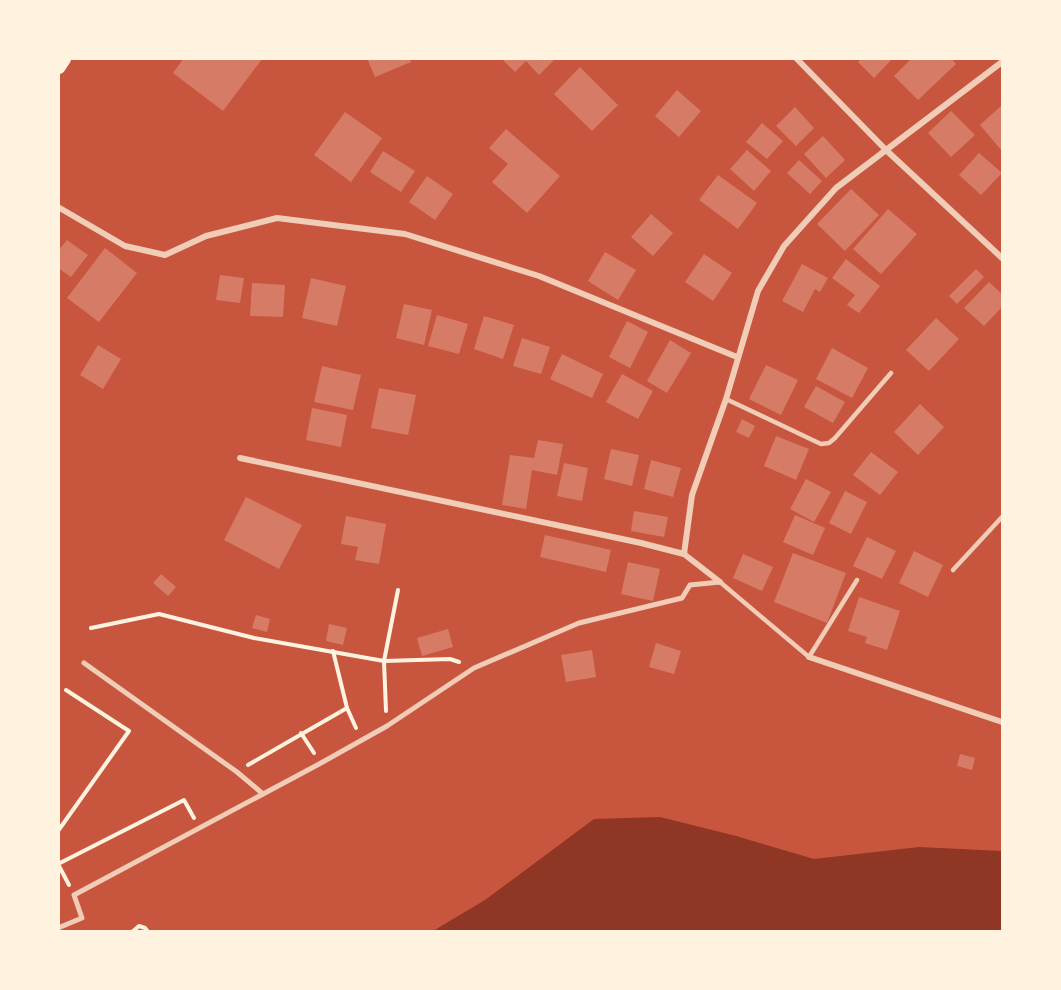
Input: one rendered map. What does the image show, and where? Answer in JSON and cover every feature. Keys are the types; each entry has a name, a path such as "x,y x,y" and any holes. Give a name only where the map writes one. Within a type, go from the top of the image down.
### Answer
{"main road":[{"path":"58,67 64,58"}],"street":[{"path":"796,58 886,150 1002,258"},
{"path":"684,554 692,495 726,399 758,291 784,246 836,188 1002,62"},
{"path":"58,207 125,246 165,255 206,236 277,218 405,234 539,276 737,357"},
{"path":"240,458 684,554 720,582"},
{"path":"58,928 82,918 74,895 387,726 474,668 579,622 682,597 690,585 720,582"},
{"path":"809,657 1002,722"},
{"path":"84,663 237,772 263,794"}],"lane":[{"path":"726,399 821,444 829,443 891,373"},
{"path":"953,570 1002,517"},
{"path":"720,582 809,657 857,580"}],"path":[{"path":"387,726 384,661 398,590"},
{"path":"91,628 159,614 254,638 384,661 450,659 474,668"},
{"path":"333,651 347,708 361,740"},
{"path":"58,831 129,731 66,690"},
{"path":"237,772 347,708"},
{"path":"301,733 321,763"},
{"path":"74,895 58,864 184,800 200,829"},
{"path":"132,932 140,926 148,932"}],"shaded area":[{"path":"660,817 814,859 919,847 1002,851 1002,931 433,931 485,900 594,819"}],"building":[{"path":"184,58 262,59 223,111 173,73"},
{"path":"367,58 409,58 411,62 375,77"},
{"path":"501,58 556,58 539,75 526,61 515,72"},
{"path":"862,58 893,58 874,78 858,62"},
{"path":"912,58 951,58 956,64 918,100 894,76"},
{"path":"580,67 618,105 592,131 554,94"},
{"path":"677,90 701,111 679,137 655,116"},
{"path":"1002,105 1002,151 980,125"},
{"path":"795,107 814,128 796,146 776,126"},
{"path":"951,111 975,135 951,157 928,133"},
{"path":"345,112 382,138 351,182 314,155"},
{"path":"762,123 783,141 767,159 746,142"},
{"path":"506,129 560,176 527,213 492,182 508,164 489,148"},
{"path":"823,136 845,160 826,178 804,154"},
{"path":"747,150 771,171 754,191 730,169"},
{"path":"383,151 415,171 401,192 370,172"},
{"path":"979,153 1002,173 981,195 959,175"},
{"path":"799,160 822,181 810,194 787,173"},
{"path":"718,175 757,203 738,229 699,200"},
{"path":"427,176 453,194 435,220 409,202"},
{"path":"851,189 879,215 845,251 817,224"},
{"path":"888,209 917,234 881,274 853,249"},
{"path":"651,214 673,233 653,256 631,237"},
{"path":"67,240 88,255 71,277 58,268 58,251"},
{"path":"105,248 137,273 99,322 67,298"},
{"path":"605,252 636,270 618,300 588,281"},
{"path":"704,254 732,273 713,301 685,282"},
{"path":"846,259 880,286 859,313 847,305 855,295 832,278"},
{"path":"802,264 828,278 820,292 815,289 803,312 782,301"},
{"path":"976,269 984,277 957,304 949,296"},
{"path":"220,275 244,278 240,303 216,300"},
{"path":"311,278 346,286 337,326 302,318"},
{"path":"989,282 1002,294 1002,307 984,326 964,308"},
{"path":"252,283 285,285 283,317 250,316"},
{"path":"404,304 432,310 424,345 396,338"},
{"path":"437,315 468,324 459,354 428,346"},
{"path":"484,316 514,325 503,359 474,349"},
{"path":"936,318 959,339 929,371 906,350"},
{"path":"627,321 648,332 630,368 609,357"},
{"path":"522,338 550,347 541,374 513,366"},
{"path":"670,340 691,353 667,393 647,381"},
{"path":"98,345 121,359 103,389 80,375"},
{"path":"832,348 868,368 852,398 816,379"},
{"path":"562,354 603,374 592,398 550,379"},
{"path":"766,365 798,380 781,415 749,399"},
{"path":"322,366 361,375 353,410 314,402"},
{"path":"622,374 653,391 638,419 606,402"},
{"path":"816,386 845,402 833,423 804,407"},
{"path":"379,388 416,395 408,435 371,428"},
{"path":"920,404 944,427 918,455 894,432"},
{"path":"312,408 347,415 341,447 306,440"},
{"path":"742,419 755,426 749,438 736,432"},
{"path":"776,436 809,449 796,480 764,466"},
{"path":"538,440 563,444 557,475 532,470 526,509 502,505 510,455 534,458"},
{"path":"611,449 639,455 632,486 604,479"},
{"path":"871,452 898,472 880,495 853,475"},
{"path":"651,460 681,468 673,497 644,489"},
{"path":"564,463 588,468 582,501 557,496"},
{"path":"806,479 831,492 814,522 790,509"},
{"path":"845,491 867,502 851,534 829,523"},
{"path":"246,497 302,525 279,569 224,540"},
{"path":"634,511 668,517 664,537 631,531"},
{"path":"795,515 825,528 813,555 783,542"},
{"path":"346,516 386,524 379,564 355,560 358,547 341,544"},
{"path":"545,535 611,550 606,572 540,557"},
{"path":"867,537 896,551 882,579 853,566"},
{"path":"914,551 943,565 928,597 899,583"},
{"path":"793,553 846,573 827,623 774,602"},
{"path":"743,554 773,567 762,591 733,578"},
{"path":"628,562 660,569 653,601 621,594"},
{"path":"161,574 176,587 168,596 153,583"},
{"path":"859,597 900,611 887,650 865,643 867,637 848,631"},
{"path":"256,615 270,619 267,632 252,628"},
{"path":"329,624 347,628 343,645 326,641"},
{"path":"448,629 453,647 422,656 417,638"},
{"path":"656,643 681,651 674,674 649,667"},
{"path":"592,650 596,677 566,682 561,655"},
{"path":"960,754 975,758 972,770 957,766"}]}
